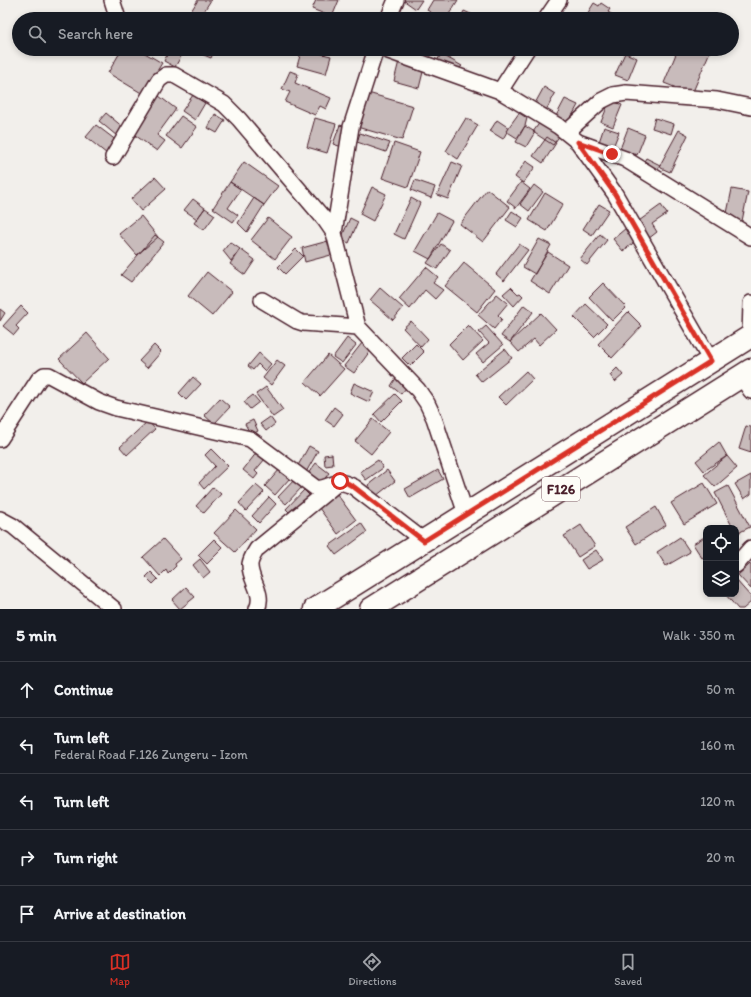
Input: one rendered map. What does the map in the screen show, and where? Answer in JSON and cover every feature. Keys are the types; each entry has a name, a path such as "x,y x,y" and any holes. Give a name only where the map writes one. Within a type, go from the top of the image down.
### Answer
{"main road":[{"name":"F126","path":"315,609 751,337"},
{"name":"F126","path":"371,609 748,379"}],"street":[{"path":"112,0 116,12"},
{"path":"550,12 558,0"},
{"path":"334,233 351,128 374,56"},
{"path":"402,56 500,91 573,137 625,159 751,237"},
{"path":"500,91 522,56"},
{"path":"113,157 159,80 166,75 174,75 224,104 239,119 326,220 334,233 358,327 418,390 427,404 434,418 466,514"},
{"path":"573,137 601,101 613,95 626,93 717,100 751,107"},
{"path":"573,137 615,194 711,361"},
{"path":"262,300 303,323 358,327"},
{"path":"751,304 751,337"},
{"path":"0,439 39,379 44,375 49,375 98,402 116,408 250,439 317,489 340,481 354,487 424,541"},
{"path":"257,609 260,598 250,564 257,549 340,481"},
{"path":"0,519 13,526 114,609"},
{"path":"739,562 751,548"}],"building":[{"path":"198,0 211,0 203,12 190,12"},
{"path":"316,0 339,0 334,12 320,12 312,9"},
{"path":"403,0 422,0 416,9"},
{"path":"433,0 458,0 450,12 430,12 427,10"},
{"path":"594,3 599,6 601,3 610,9 608,12 588,12"},
{"path":"118,56 150,56 162,63 143,94 108,73"},
{"path":"166,56 181,56 175,67 164,61"},
{"path":"300,56 331,56 326,74 297,66"},
{"path":"440,56 444,56 462,66 456,71 437,61"},
{"path":"624,56 632,56 637,58 628,80 615,75"},
{"path":"675,56 708,56 692,94 664,83"},
{"path":"399,61 424,68 419,88 394,81"},
{"path":"290,71 298,74 295,83 331,98 326,109 320,106 315,115 285,102 290,92 282,89"},
{"path":"544,87 555,94 544,114 533,107"},
{"path":"368,93 413,106 402,140 357,127"},
{"path":"193,95 205,103 195,120 182,111"},
{"path":"159,96 176,109 157,135 165,141 157,151 132,133"},
{"path":"565,99 578,105 567,125 555,118"},
{"path":"610,100 622,105 613,127 601,122"},
{"path":"106,113 124,128 117,136 99,121"},
{"path":"519,113 527,118 525,126 517,138 506,131"},
{"path":"215,114 225,120 217,133 208,128"},
{"path":"181,116 197,127 182,148 166,136"},
{"path":"315,118 336,124 327,153 307,147"},
{"path":"466,118 478,125 458,159 446,151"},
{"path":"655,118 674,124 671,134 652,128"},
{"path":"497,120 509,128 503,139 490,131"},
{"path":"540,122 560,135 553,145 533,132"},
{"path":"96,125 117,141 107,154 86,137"},
{"path":"340,125 348,128 342,147 333,144"},
{"path":"525,126 535,132 526,147 516,142"},
{"path":"604,127 619,132 613,147 599,142"},
{"path":"628,128 645,135 637,155 620,149"},
{"path":"679,130 688,135 670,172 661,168 660,165"},
{"path":"360,133 390,143 386,152 357,142"},
{"path":"547,137 556,143 543,163 533,156"},
{"path":"394,143 420,152 408,187 382,178"},
{"path":"646,158 660,165 658,170 643,163"},
{"path":"526,161 535,167 523,183 515,177"},
{"path":"244,162 278,186 264,205 230,182"},
{"path":"452,162 462,166 448,199 437,195"},
{"path":"155,177 166,189 141,211 131,199"},
{"path":"415,180 435,187 431,198 411,190"},
{"path":"230,182 241,189 228,208 238,215 233,222 213,208"},
{"path":"521,182 530,189 516,208 507,201"},
{"path":"534,185 543,192 529,211 520,204"},
{"path":"372,187 386,194 373,221 360,214"},
{"path":"487,189 510,207 483,242 460,224"},
{"path":"732,189 748,192 742,221 726,218"},
{"path":"545,193 563,204 547,231 529,220"},
{"path":"254,198 264,205 247,232 238,223"},
{"path":"411,198 420,203 404,239 394,234"},
{"path":"193,199 205,208 197,219 184,210"},
{"path":"599,204 609,210 592,235 583,229"},
{"path":"661,205 667,214 652,224 657,232 648,239 636,223"},
{"path":"205,208 215,215 204,230 194,223"},
{"path":"512,211 523,218 517,227 506,220"},
{"path":"437,213 452,221 430,259 415,251"},
{"path":"141,216 158,237 137,255 119,234"},
{"path":"268,218 292,237 275,259 251,240"},
{"path":"350,218 358,222 349,243 341,239"},
{"path":"626,228 636,241 623,251 613,239"},
{"path":"600,234 607,240 587,265 580,259"},
{"path":"155,235 164,242 131,282 121,275"},
{"path":"539,239 551,245 535,274 523,267"},
{"path":"328,241 331,255 305,262 302,248"},
{"path":"230,242 240,249 231,261 223,251"},
{"path":"441,244 450,250 437,269 427,263"},
{"path":"519,244 528,250 504,281 496,274"},
{"path":"240,249 255,260 245,275 230,264"},
{"path":"296,249 303,256 285,274 278,267"},
{"path":"548,252 568,265 550,294 530,281"},
{"path":"464,263 495,289 477,312 445,286"},
{"path":"426,267 438,277 433,283 443,290 435,299 425,290 410,309 399,299"},
{"path":"207,272 232,292 212,316 188,296"},
{"path":"603,283 626,307 612,321 589,297"},
{"path":"511,287 518,294 520,293 523,296 514,306 503,294"},
{"path":"380,288 403,308 393,320 370,300"},
{"path":"497,294 508,303 498,315 502,319 494,329 478,315"},
{"path":"586,304 607,324 594,337 574,317"},
{"path":"524,305 533,312 510,342 501,336"},
{"path":"21,306 28,313 16,326 19,329 14,335 3,326"},
{"path":"0,309 5,313 0,321"},
{"path":"628,312 642,326 612,358 598,344"},
{"path":"541,313 556,329 539,345 534,339 519,352 510,342"},
{"path":"411,321 428,339 421,347 403,328"},
{"path":"468,325 483,341 463,360 449,344"},
{"path":"486,326 503,345 483,362 476,354 489,343 479,332"},
{"path":"87,333 109,358 82,383 59,359"},
{"path":"347,338 356,345 342,363 333,357"},
{"path":"362,343 370,351 354,373 344,366"},
{"path":"416,344 424,352 410,366 402,358"},
{"path":"154,345 161,352 147,368 139,361"},
{"path":"505,349 512,358 482,382 475,374"},
{"path":"259,353 271,364 265,371 258,364 253,370 248,366"},
{"path":"328,355 344,369 320,396 305,382"},
{"path":"277,360 285,366 271,385 263,378"},
{"path":"617,368 623,375 615,382 610,375"},
{"path":"526,371 533,379 506,405 498,397"},
{"path":"193,377 201,384 186,400 179,393"},
{"path":"396,378 407,387 401,394 391,386"},
{"path":"354,383 374,392 369,402 350,393"},
{"path":"266,387 283,410 273,417 256,394"},
{"path":"395,394 402,401 381,422 374,414"},
{"path":"253,395 259,402 250,409 244,402"},
{"path":"220,398 230,407 214,424 204,415"},
{"path":"334,407 343,414 334,426 325,420"},
{"path":"270,417 275,424 266,431 260,424"},
{"path":"373,419 389,432 371,454 355,441"},
{"path":"253,420 258,431 251,435 245,424"},
{"path":"148,421 155,429 127,455 120,447"},
{"path":"746,426 751,427 751,453 739,449"},
{"path":"719,442 727,456 704,471 696,461"},
{"path":"309,446 318,451 305,474 296,469"},
{"path":"211,449 228,466 204,489 199,483 215,466 205,455"},
{"path":"257,452 265,459 255,471 258,474 254,479 243,470"},
{"path":"332,454 333,465 325,466 324,455"},
{"path":"727,456 737,468 715,487 704,475"},
{"path":"378,460 383,468 366,480 360,472"},
{"path":"316,463 329,473 320,485 307,475"},
{"path":"280,469 290,478 275,495 265,486"},
{"path":"387,470 395,481 376,496 368,485"},
{"path":"438,470 443,479 410,498 405,489"},
{"path":"751,475 751,494 744,499 735,484"},
{"path":"296,478 303,486 286,504 278,497"},
{"path":"704,483 717,504 684,524 671,503"},
{"path":"256,485 264,492 246,511 239,503"},
{"path":"728,486 750,527 739,532 739,525 731,525 715,493"},
{"path":"213,487 221,494 204,513 196,506"},
{"path":"304,490 311,497 293,516 286,509"},
{"path":"334,490 356,520 338,534 316,504"},
{"path":"269,497 276,504 259,523 252,516"},
{"path":"656,507 666,525 636,544 625,527"},
{"path":"236,510 256,529 235,552 214,533"},
{"path":"361,523 367,532 336,555 329,546"},
{"path":"581,525 595,546 578,557 564,536"},
{"path":"680,537 690,552 666,566 657,552"},
{"path":"703,538 703,558 702,558 693,544"},
{"path":"163,539 181,559 175,564 176,566 168,574 166,570 160,576 143,557"},
{"path":"214,539 223,548 207,564 198,555"},
{"path":"596,550 603,560 587,569 581,560"},
{"path":"200,559 210,572 203,578 193,565"},
{"path":"750,564 751,589 739,576 739,574"},
{"path":"151,572 158,579 153,584 146,577"},
{"path":"739,583 751,597 751,602 743,609 738,609 728,597 739,597"},
{"path":"186,587 195,597 180,609 172,600"}],"route":[{"path":"340,481 354,487 424,541 711,361 615,194 578,142 612,154"}]}
